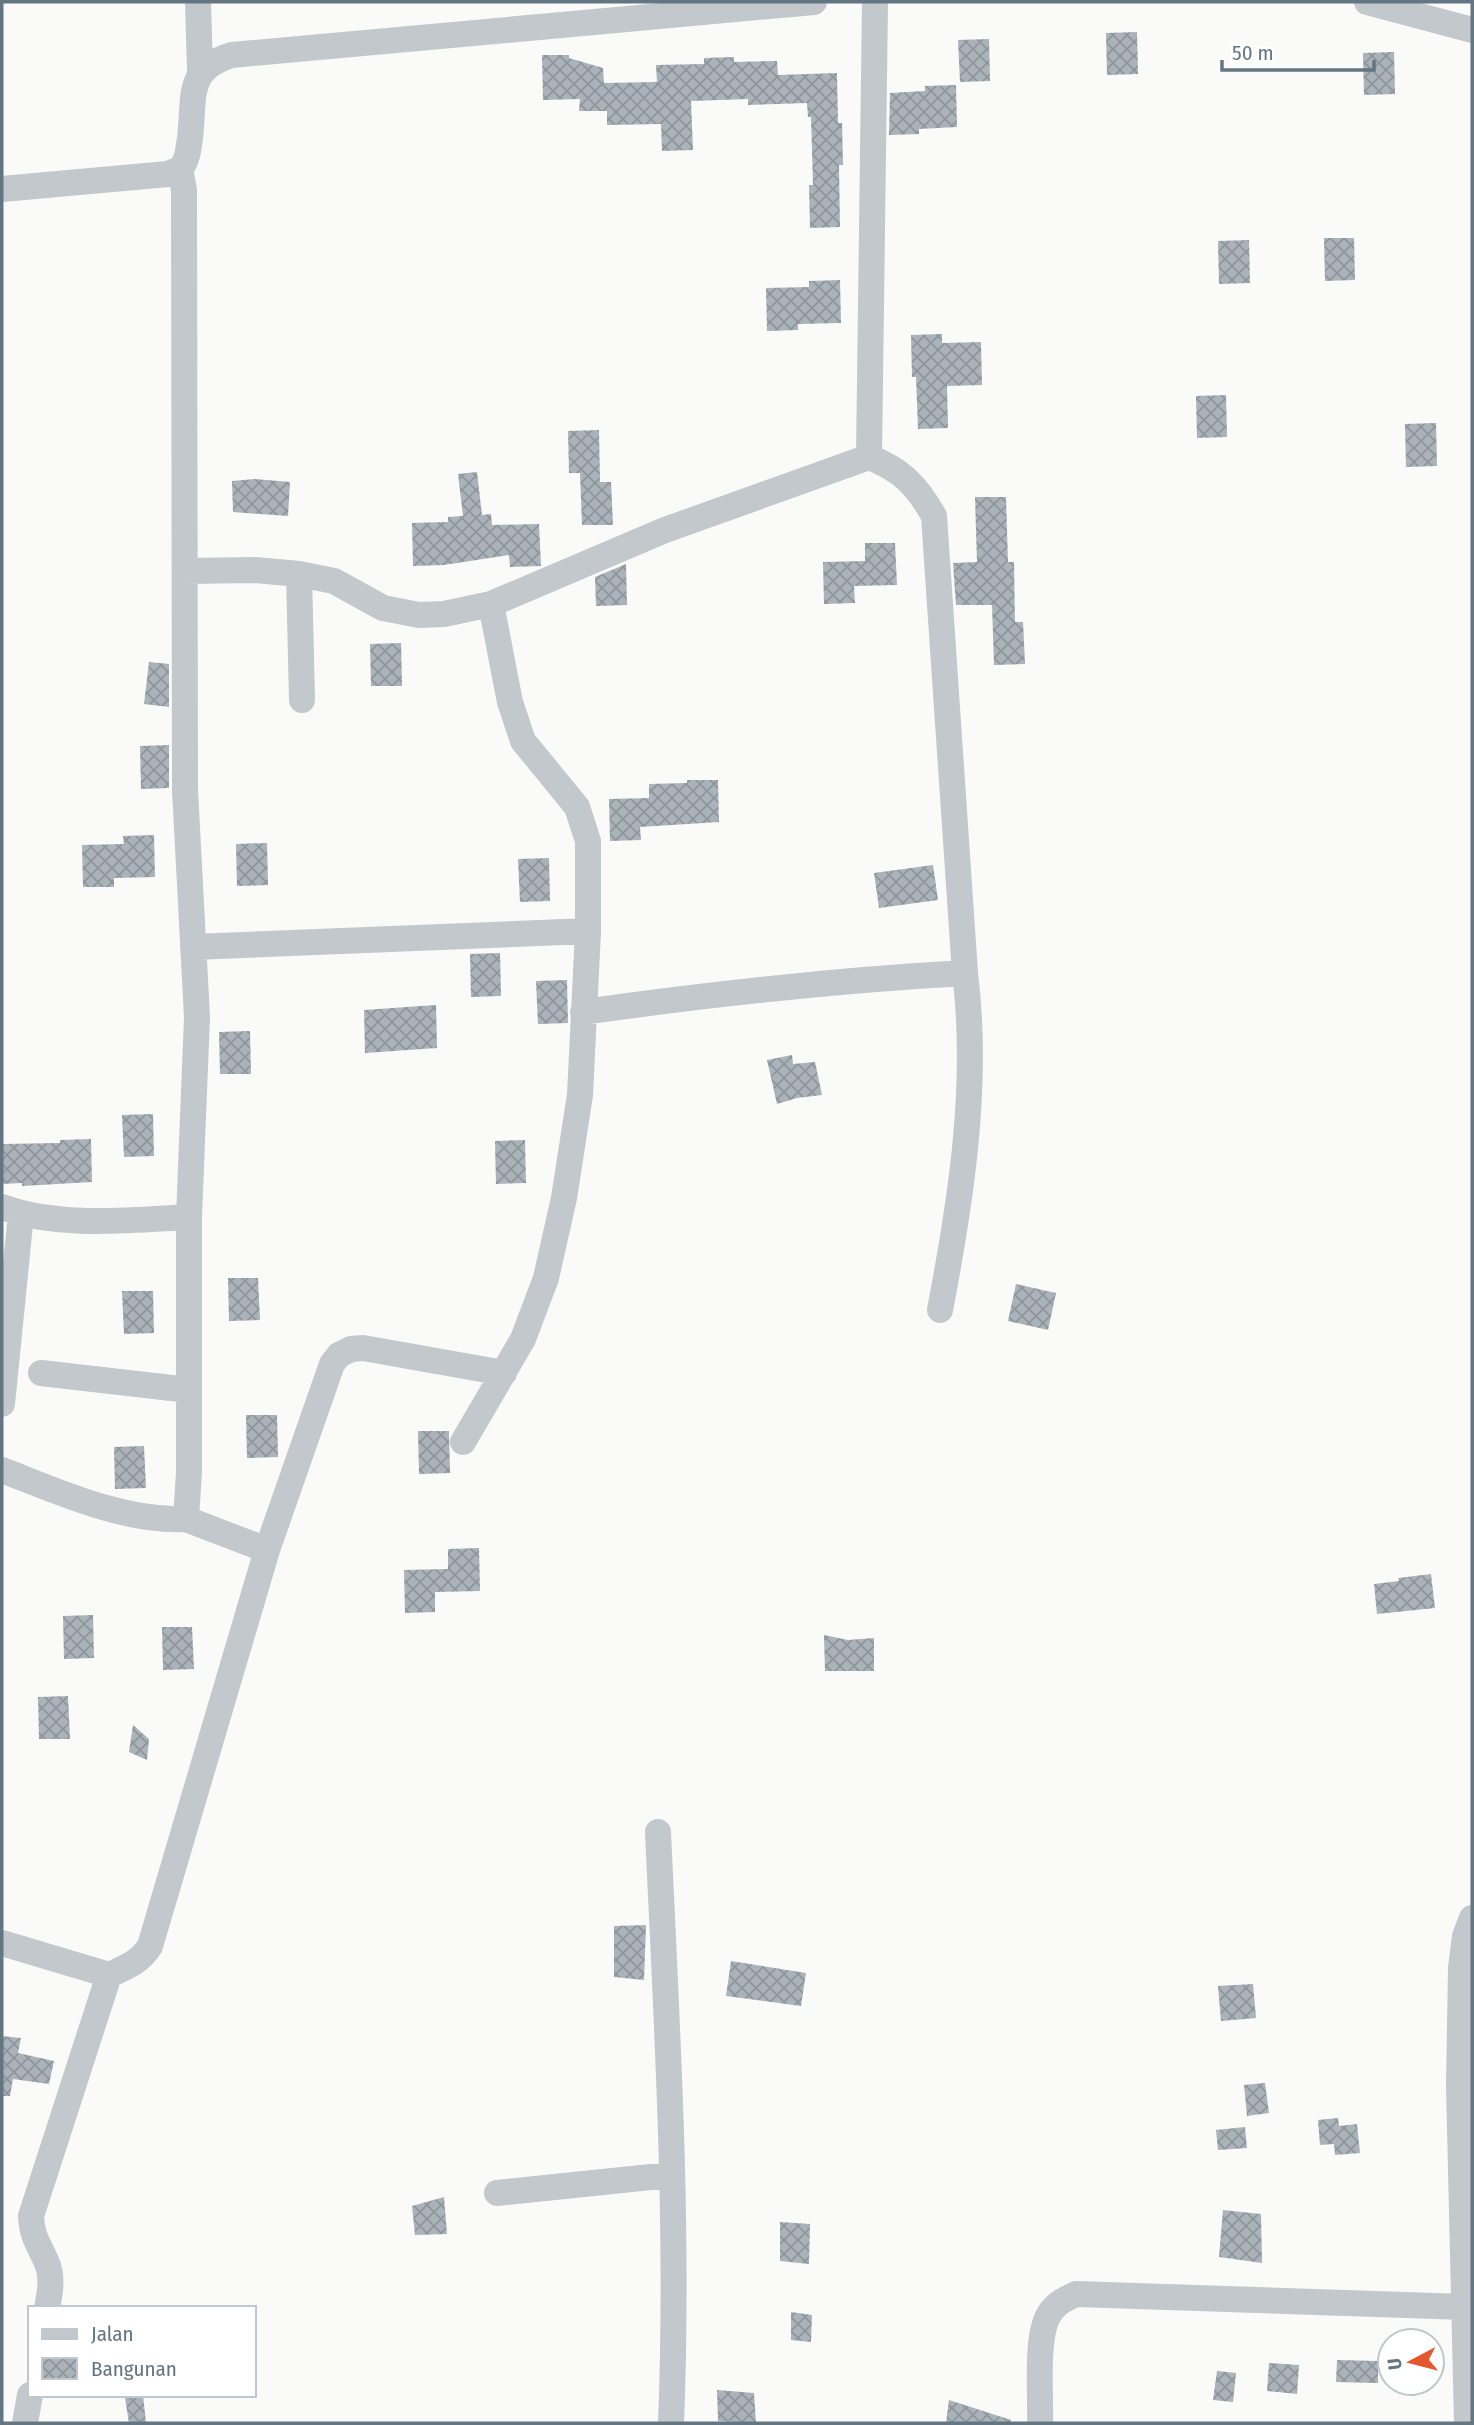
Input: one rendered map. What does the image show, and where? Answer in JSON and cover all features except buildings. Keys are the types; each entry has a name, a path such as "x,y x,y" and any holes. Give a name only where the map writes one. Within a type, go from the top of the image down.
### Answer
{"street":[{"path":"2,189 168,174 180,169 188,156 194,92 200,71 198,2"},
{"path":"200,71 215,60 232,55 814,2"},
{"path":"869,457 875,2"},
{"path":"1367,2 1472,30"},
{"path":"180,169 184,204 185,790 197,1017 189,1217 186,1519"},
{"path":"184,572 255,570 299,574 334,581 383,608 400,613 444,614 491,604 665,530 869,457 894,469 918,489 934,516 970,1013 971,1070 964,1151 940,1310"},
{"path":"299,574 302,700"},
{"path":"463,1442 523,1339 546,1278 564,1198 580,1095 589,932 588,841 576,807 523,741 510,702 491,604"},
{"path":"193,947 589,932"},
{"path":"583,1012 718,993 855,979 965,973"},
{"path":"2,1404 11,1211 46,1218 189,1217"},
{"path":"2,1943 109,1975 134,1964 150,1946 267,1550 332,1364 339,1355 351,1349 375,1349 504,1373"},
{"path":"41,1373 189,1390"},
{"path":"2,1470 126,1513 153,1518 186,1519 267,1550"},
{"path":"658,1832 670,2175 673,2318 671,2423"},
{"path":"1467,2423 1465,2306 1468,2267 1459,2085 1461,1968 1465,1936 1472,1917"},
{"path":"47,2306 51,2278 48,2264 34,2241 31,2216 109,1975"},
{"path":"497,2193 670,2175"},
{"path":"1040,2423 1042,2336 1047,2317 1059,2302 1076,2294 1465,2306"},
{"path":"25,2423 30,2397"}]}
